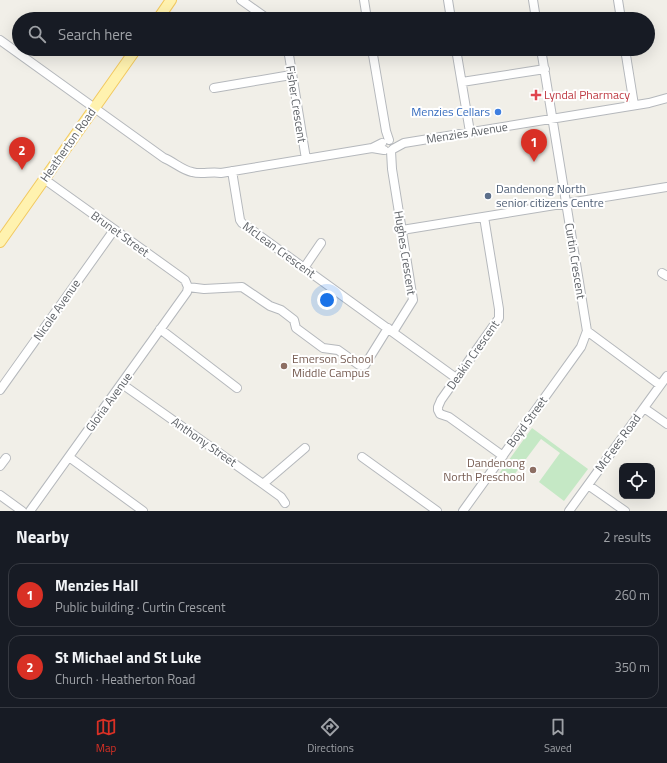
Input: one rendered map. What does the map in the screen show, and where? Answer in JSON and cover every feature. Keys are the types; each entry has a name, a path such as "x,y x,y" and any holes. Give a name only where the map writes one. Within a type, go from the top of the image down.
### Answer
{"main road":[{"path":"163,12 171,0"},
{"name":"Heatherton Road","path":"0,242 131,56"}],"street":[{"path":"241,0 258,12"},
{"path":"364,0 366,12"},
{"path":"448,0 450,12"},
{"path":"533,0 535,12"},
{"path":"618,0 619,12"},
{"name":"Menzies Avenue","path":"0,40 12,49"},
{"name":"Menzies Avenue","path":"22,56 164,158 191,172 201,174 216,172 221,173 387,146 649,103 667,98"},
{"name":"Fisher Crescent","path":"289,56 306,159"},
{"name":"Hughes Crescent","path":"188,289 242,287 270,306 281,310 294,320 296,328 323,348 338,350 359,365 365,365 413,300 373,56"},
{"path":"457,56 470,132"},
{"name":"Curtin Crescent","path":"542,56 587,331"},
{"path":"626,56 634,105"},
{"path":"462,82 544,69"},
{"path":"214,88 292,75"},
{"name":"Menzies Avenue","path":"649,103 658,104 667,102"},
{"name":"McLean Crescent","path":"232,171 240,220 242,223 456,378"},
{"name":"Brunet Street","path":"44,179 185,280 188,289"},
{"path":"402,230 667,187"},
{"name":"Deakin Crescent","path":"484,217 499,309 499,318 439,403 438,410 440,414 449,417 503,456"},
{"name":"Nicole Avenue","path":"0,390 114,230"},
{"path":"304,268 321,243"},
{"name":"Gloria Avenue","path":"30,511 122,384 188,289"},
{"path":"160,329 237,388"},
{"path":"587,331 660,385"},
{"name":"Boyd Street","path":"463,511 581,347 587,331"},
{"path":"584,340 596,341 606,346"},
{"name":"McFees Road","path":"570,511 667,376"},
{"name":"Anthony Street","path":"122,384 281,497 285,503"},
{"path":"644,408 667,424"},
{"path":"263,484 305,448"},
{"path":"69,457 143,511"},
{"path":"362,457 437,511"},
{"path":"0,466 6,458"},
{"path":"588,485 625,511"},
{"path":"0,495 22,511"}],"green space":[{"path":"532,428 588,469 564,501 539,482 560,453 541,439 508,483 498,475"}],"place":[{"name":"Lyndal Pharmacy","path":"536,95"},
{"name":"Menzies Cellars","path":"498,112"},
{"name":"Menzies Hall","path":"534,162"},
{"name":"St Michael and St Luke","path":"22,170"},
{"name":"Dandenong North senior citizens Centre","path":"488,196"},
{"name":"Emerson School Middle Campus","path":"284,366"},
{"name":"Dandenong North Preschool","path":"533,470"}]}
